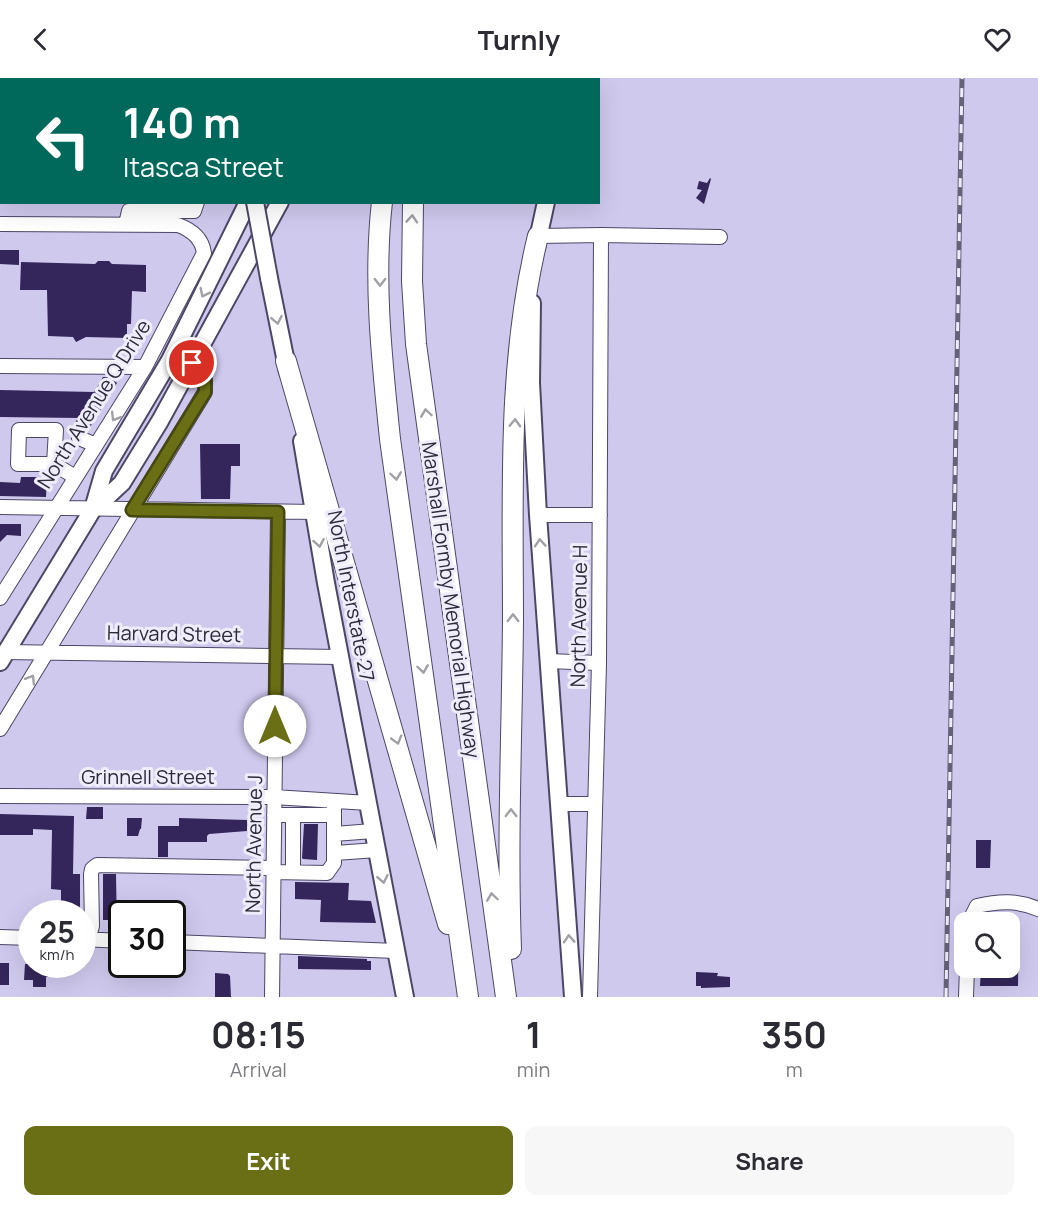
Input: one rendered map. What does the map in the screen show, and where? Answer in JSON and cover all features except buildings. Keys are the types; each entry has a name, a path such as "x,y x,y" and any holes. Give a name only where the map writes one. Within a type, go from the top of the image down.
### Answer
{"highway":[{"name":"Marshall Formby Memorial Highway","path":"382,204 381,346 389,428 467,991"},
{"name":"Marshall Formby Memorial Highway","path":"413,204 412,281 416,344 506,997"},
{"path":"512,997 510,925 516,378 522,313 538,236"},
{"path":"286,361 467,991"}],"main road":[{"name":"North Avenue Q Drive","path":"3,657 93,509 104,471 170,360 247,204"},
{"name":"North Interstate 27","path":"255,204 405,997"},
{"name":"North Avenue Q Drive","path":"93,509 122,483 192,363 279,204"},
{"path":"546,204 533,274 531,383 538,515 573,997"}],"street":[{"path":"0,224 128,213 194,211 196,204"},
{"name":"North Avenue Q Drive","path":"0,598 145,367 204,253 202,244 190,230 128,213"},
{"name":"North Avenue H","path":"590,997 599,663 601,235"},
{"path":"538,236 720,237"},
{"path":"0,729 205,392 205,380 192,363"},
{"path":"0,366 145,367"},
{"path":"54,464 56,430 19,430 18,464 54,464 75,477"},
{"path":"56,437 75,438 96,446"},
{"path":"0,507 314,512"},
{"name":"North Avenue J","path":"272,997 278,512"},
{"path":"538,515 600,515"},
{"name":"Harvard Street","path":"3,657 47,652 340,657"},
{"path":"548,661 599,663"},
{"name":"Grinnell Street","path":"0,796 274,797 368,803"},
{"path":"91,900 90,874 97,865 327,873 334,863 335,853 334,801"},
{"path":"560,804 595,804"},
{"path":"274,815 334,815"},
{"path":"293,815 293,873"},
{"path":"334,834 374,831"},
{"path":"335,853 377,850"},
{"path":"974,912 977,906 1001,900 1027,904 1038,909"},
{"path":"0,937 18,938"},
{"path":"186,942 396,951"},
{"path":"966,997 967,978"}],"railway":[{"path":"946,997 962,78"}],"route":[{"path":"192,363 205,380 205,392 132,510 278,512 275,726"}]}
